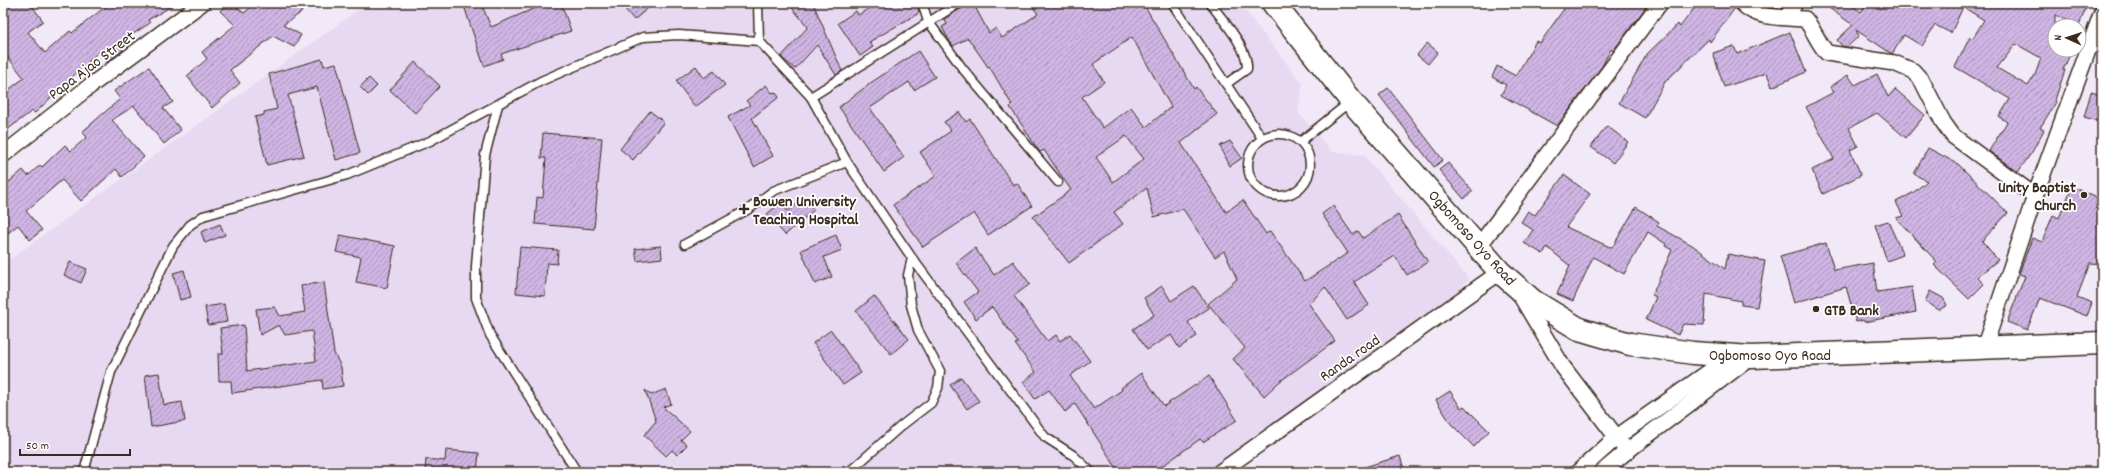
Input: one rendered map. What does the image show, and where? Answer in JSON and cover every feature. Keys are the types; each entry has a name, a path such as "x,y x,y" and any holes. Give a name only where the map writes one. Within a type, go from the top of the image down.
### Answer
{"highway":[{"name":"Ogbomoso Oyo Road","path":"1274,3 1351,101 1506,277 1533,301 1580,330 1630,344 1693,353 1741,356 2102,343"}],"street":[{"name":"Papa Ajao Street","path":"3,155 90,86 202,3"},
{"path":"1479,246 1660,3"},
{"path":"1742,3 1747,9 1765,16 1805,19 1812,28 1820,46 1827,53 1894,63 1913,71 1922,81 1943,122 1953,136 2035,196"},
{"path":"1787,17 1795,3"},
{"path":"1984,348 2035,196 2102,12"},
{"path":"1506,277 1563,367 1627,451"},
{"name":"Randa road","path":"1220,472 1506,277"},
{"path":"1578,472 1617,437 1741,356"},
{"path":"1602,472 1741,356"}],"lane":[{"path":"758,3 759,41 811,97 847,162 912,258 1045,437 1072,455 1091,472"},
{"path":"922,3 928,21 963,69 1058,182"},
{"path":"811,97 928,21 959,3"},
{"path":"1172,3 1262,138"},
{"path":"1210,3 1240,46 1248,61 1247,69 1226,84"},
{"path":"84,472 111,372 173,246 190,225 204,216 347,175 430,141 541,81 643,37 679,35 759,41"},
{"path":"1300,142 1351,101"},
{"path":"498,105 485,155 476,266 476,298 490,335 577,472"},
{"path":"1278,134 1286,134 1300,142 1305,148 1309,160 1309,172 1306,180 1295,192 1288,195 1276,196 1264,193 1257,188 1249,174 1248,158 1254,147 1262,138 1278,134"},
{"path":"685,244 749,209 773,191 847,162"},
{"path":"849,472 901,426 931,403 938,388 940,371 918,330 911,305 908,275 912,258"}],"shaded area":[{"name":"Bowen University Teaching Hospital","path":"368,3 1239,3 1303,84 1298,112 1332,152 1364,155 1469,279 1455,293 1205,472 3,472 3,264"}],"building":[{"path":"3,3 30,3 43,21 28,32 45,53 70,31 72,33 110,3 177,3 148,20 150,23 118,44 123,50 107,62 98,52 35,113 32,111 3,133 3,94 24,78 3,51"},
{"path":"227,3 232,3 244,13 256,3 296,3 302,12 283,25 301,35 294,47 273,36 230,70 240,83 212,108 187,76 207,59 202,52 235,25 220,11"},
{"path":"463,3 481,3 491,27 547,3 561,3 571,31 501,54 503,59 484,66"},
{"path":"620,3 654,3 634,20"},
{"path":"788,3 813,3 842,71 836,75 817,45 795,69 781,57 808,27"},
{"path":"878,3 917,3 919,13 869,42 873,47 860,56 838,23 856,11 858,15"},
{"path":"964,3 973,3 989,33 996,28 1002,38 1038,14 1030,3 1143,3 1194,89 1196,87 1217,114 1181,143 1226,212 1243,200 1266,234 1270,231 1305,281 1348,253 1322,214 1333,206 1353,235 1358,231 1363,238 1398,215 1428,262 1407,275 1395,256 1354,282 1369,305 1347,320 1325,287 1309,304 1335,341 1279,382 1264,396 1233,359 1245,348 1208,304 1237,279 1224,251 1215,257 1183,209 1154,217 1147,188 1114,212 1123,224 1069,263 1033,217 1071,190 1044,150 1039,151 1010,107 1012,105 989,66 988,67 968,38 953,46 949,40 942,27 947,24 944,19 962,8","holes":["1132,37 1171,107 1146,127 1131,107 1103,128 1082,97 1104,82 1093,64","1126,136 1144,159 1113,182 1096,157"]},
{"path":"1568,3 1649,3 1613,51 1611,49 1601,68 1557,126 1501,95 1506,85 1492,77 1497,66 1516,76 1536,41 1540,43"},
{"path":"1698,3 1730,3 1735,8 1710,42 1709,39 1665,82 1645,118 1619,103 1647,54 1678,24 1680,27"},
{"path":"1822,3 1849,3 1861,12 1867,3 2088,3 2082,18 2062,18 2055,15 2055,18 2047,18 2047,58 2068,58 2063,70 2065,70 2055,100 2056,102 2040,128 2044,130 2032,152 2018,172 1989,151 2007,122 1999,117 2010,99 1955,67 1970,37 1973,38 1984,20 1963,7 1951,33 1935,25 1922,46 1904,35 1892,54 1856,30 1859,36 1847,47 1842,46 1837,40 1853,25","holes":["2016,44 2041,58 2035,75 2028,86 1997,68"]},
{"path":"1790,32 1806,72 1772,87 1767,73 1724,87 1713,53 1734,46 1737,54"},
{"path":"1427,43 1438,52 1428,64 1417,55"},
{"path":"918,51 935,77 914,90 909,82 870,108 904,157 884,172 839,107 872,82"},
{"path":"322,59 324,66 336,63 360,153 336,160 317,87 288,95 304,156 267,165 255,117 264,115 264,112 277,109 269,74"},
{"path":"415,62 440,86 415,113 390,90"},
{"path":"696,66 704,78 714,71 725,85 695,107 676,81"},
{"path":"149,67 173,102 163,108 181,130 164,144 134,106 112,120 144,157 122,177 116,169 81,201 62,180 26,211 42,230 30,240 18,225 8,233 3,227 3,187 23,170 28,176 40,165 42,167 65,145 71,151 87,137 82,132 120,99 114,91"},
{"path":"1877,74 1888,97 1895,89 1925,115 1906,138 1877,113 1849,128 1858,146 1850,150 1861,175 1823,194 1812,170 1834,159 1806,107 1834,92 1830,87 1848,75 1855,85"},
{"path":"369,78 377,86 368,95 360,87"},
{"path":"766,85 772,93 775,92 779,97 752,118 773,156 754,167 728,117 750,105 746,101"},
{"path":"1388,88 1443,160 1434,167 1379,95"},
{"path":"2091,92 2102,95 2102,122 2084,117"},
{"path":"650,111 664,122 633,160 620,149"},
{"path":"959,112 966,122 970,119 1013,185 1017,183 1032,206 988,235 974,213 923,247 893,205 936,176 920,152 951,131 944,122"},
{"path":"1607,126 1628,142 1613,163 1591,147"},
{"path":"543,133 602,138 594,229 535,224 537,197 543,198 546,158 541,158"},
{"path":"1230,141 1242,158 1230,166 1220,146"},
{"path":"1928,148 1958,164 2008,213 1982,241 1998,260 1977,277 1984,284 1969,299 1934,265 1937,262 1896,218 1903,216 1896,202 1914,192 1927,181 1914,174"},
{"path":"1448,163 1473,191 1464,199 1439,170"},
{"path":"1564,175 1590,194 1566,227 1612,248 1636,207 1659,222 1657,226 1692,245 1725,269 1728,254 1765,261 1757,307 1741,305 1741,301 1706,294 1704,325 1683,324 1678,335 1646,320 1656,297 1652,295 1672,250 1648,232 1624,274 1593,257 1573,301 1557,294 1570,266 1547,247 1543,254 1524,243 1533,230 1521,222 1528,211 1535,215"},
{"path":"2072,187 2102,200 2102,264 2090,263 2077,297 2092,303 2087,316 2040,298 2027,330 2007,322 2025,276 2019,274 2032,238 2042,242 2053,215 2059,218"},
{"path":"804,198 814,210 785,235 767,214 781,202 788,211"},
{"path":"1888,221 1903,255 1887,261 1875,225"},
{"path":"220,224 225,235 205,243 201,232"},
{"path":"340,235 395,246 387,288 356,282 361,257 336,252"},
{"path":"836,235 842,250 824,257 832,277 815,284 801,250"},
{"path":"1826,243 1834,270 1873,263 1877,292 1912,287 1916,312 1864,322 1863,320 1856,322 1846,287 1794,303 1780,256"},
{"path":"661,246 662,258 637,261 635,249"},
{"path":"520,247 558,250 557,264 547,263 545,296 516,293"},
{"path":"975,248 994,275 1013,261 1030,284 1014,296 1047,341 1056,335 1060,341 1070,334 1090,361 1070,376 1094,409 1122,390 1121,388 1141,373 1164,406 1209,376 1237,420 1203,442 1200,439 1154,472 1119,472 1075,404 1065,412 1049,390 1035,399 1023,382 1036,372 1015,344 1018,343 992,307 976,319 964,302 978,292 956,263"},
{"path":"70,262 87,269 81,283 64,275"},
{"path":"184,270 191,297 180,300 173,273"},
{"path":"324,282 334,353 341,367 343,386 323,389 322,380 232,393 231,381 219,381 218,354 223,354 220,328 244,325 247,371 316,361 312,331 285,335 279,325 260,335 256,309 275,307 280,316 305,312 301,286"},
{"path":"1162,286 1171,301 1194,286 1209,308 1188,322 1197,336 1179,348 1171,335 1147,350 1133,329 1154,315 1144,298"},
{"path":"1930,291 1943,298 1947,305 1939,310 1925,301"},
{"path":"874,296 909,339 891,354 856,311"},
{"path":"224,304 227,322 208,325 205,307"},
{"path":"831,330 861,373 843,385 813,343"},
{"path":"159,373 164,405 182,402 185,421 151,427 145,375"},
{"path":"961,377 979,401 967,409 950,385"},
{"path":"666,389 671,404 663,407 690,431 681,440 687,445 677,455 672,450 666,456 644,435 656,421 645,390 651,395"},
{"path":"1450,391 1461,408 1464,406 1489,431 1474,447 1451,424 1436,400"},
{"path":"446,450 479,453 477,472 425,472 426,459 445,461"},
{"path":"1400,456 1405,472 1358,472 1358,469"}],"place":[{"name":"Unity Baptist Church","path":"2084,195"},
{"name":"Bowen University Teaching Hospital","path":"744,209"},
{"name":"GTB Bank","path":"1816,309"}]}
